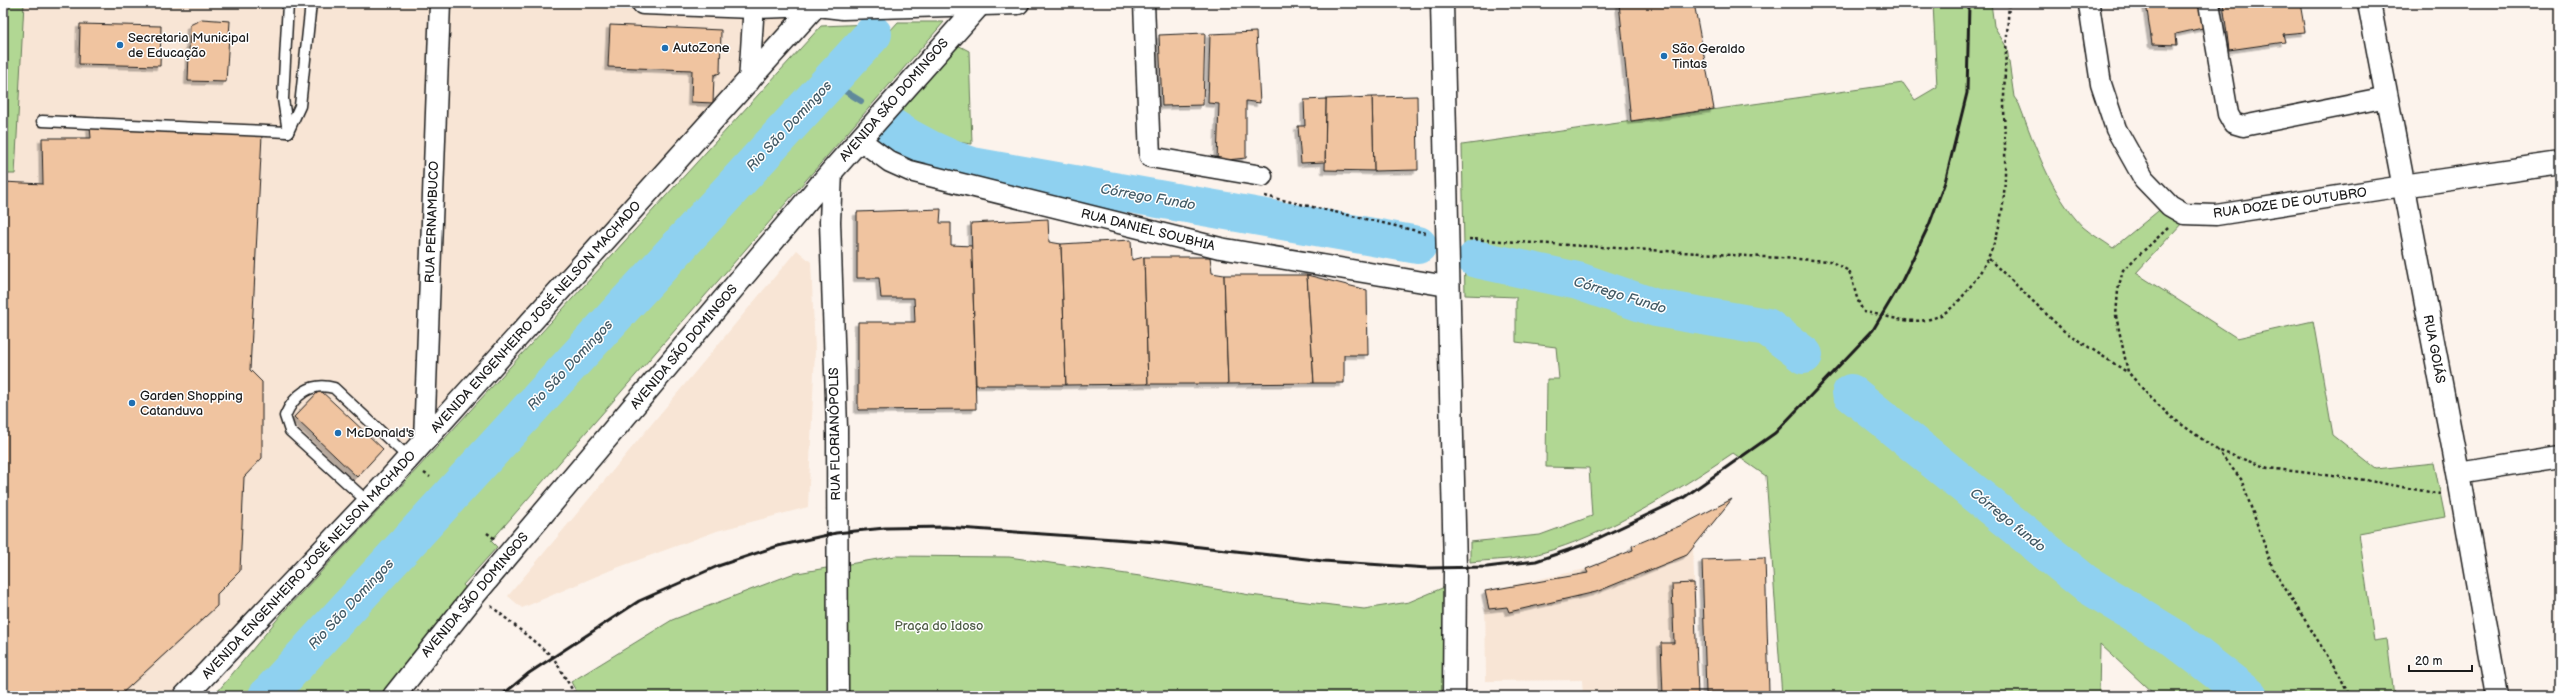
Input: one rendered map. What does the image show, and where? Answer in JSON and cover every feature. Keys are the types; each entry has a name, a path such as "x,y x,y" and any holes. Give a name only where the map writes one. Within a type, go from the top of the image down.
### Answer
{"main road":[{"path":"643,3 754,5 817,4 843,8 1018,3"},
{"path":"1442,3 1447,286 1455,568 1454,696"},
{"name":"RUA GOIÁS","path":"2369,3 2458,473 2497,696"},
{"name":"AVENIDA ENGENHEIRO JOSÉ NELSON MACHADO","path":"185,696 369,503 749,82 817,4"},
{"name":"AVENIDA SÃO DOMINGOS","path":"394,696 476,593 832,171 947,39 980,4"},
{"name":"RUA DOZE DE OUTUBRO","path":"2403,186 2560,163"}],"street":[{"name":"RUA PERNAMBUCO","path":"424,441 440,3"},
{"path":"1144,3 1150,157 1259,185"},
{"path":"2209,3 2228,114 2233,123 2243,126 2387,97"},
{"path":"749,82 754,5"},
{"path":"2089,6 2101,84 2116,129 2144,179 2170,206 2184,214"},
{"name":"RUA DANIEL SOUBHIA","path":"860,140 890,162 925,175 1220,248 1447,286"},
{"name":"RUA FLORIANÓPOLIS","path":"832,171 830,222 837,428 838,696"},
{"name":"RUA DOZE DE OUTUBRO","path":"2184,214 2216,215 2403,186"},
{"path":"2458,473 2560,457"}],"lane":[{"path":"42,121 288,132 289,121 283,99 288,3"},
{"path":"289,121 300,106 311,3"},
{"path":"369,503 290,431 285,416 302,392 318,385 334,388 409,458"}],"path":[{"path":"1259,185 1447,238 1830,261 1849,271 1856,288 1856,301 1864,312 1911,322 1931,319 1956,305 1981,274 1995,246 2006,190 2005,66 2009,3"},
{"path":"2128,372 2116,316 2118,290 2123,270 2184,214"},
{"path":"1988,259 2064,331 2128,372 2170,416 2217,450 2241,479 2274,569 2340,676 2349,696"},
{"path":"2217,450 2268,468 2365,480 2413,490 2462,497"},
{"path":"476,593 553,657 576,696"}],"shaded area":[{"path":"3,3 819,3 179,696 3,696"},
{"path":"797,250 811,262 815,351 808,507 717,531 611,570 522,608 508,596"},
{"path":"1732,499 1693,547 1698,696 1583,696 1582,680 1486,681 1485,591 1586,569 1633,550"}],"green space":[{"path":"3,3 24,3 15,174 3,174"},
{"path":"1933,3 1991,3 1994,26 2007,48 2014,97 2019,104 2038,153 2053,185 2072,214 2083,227 2113,248 2163,207 2183,222 2136,273 2237,338 2313,321 2333,435 2376,469 2434,463 2445,517 2359,533 2374,641 2387,639 2394,696 2156,696 2100,644 2099,696 1782,696 1766,476 1733,453 1633,515 1579,540 1552,550 1525,557 1470,562 1470,542 1540,535 1592,516 1589,468 1546,467 1547,379 1559,379 1556,347 1516,342 1516,297 1465,295 1462,145 1903,83 1915,100 1937,87"},
{"path":"898,22 944,22 491,541 497,547 463,585 469,591 387,696 287,696"},
{"path":"870,24 260,696 214,696 285,610 396,492 821,26"},
{"path":"950,41 969,51 972,144 961,143 928,133 909,122 893,107"},
{"name":"Praça do Idoso","path":"895,556 1009,557 1140,576 1250,595 1364,609 1409,602 1447,586 1443,696 579,696 571,682 672,620 792,574"}],"building":[{"name":"São Geraldo Tintas","path":"1619,3 1694,3 1714,109 1631,121"},
{"path":"2146,3 2203,3 2207,27 2176,34 2177,45 2152,44"},
{"path":"2223,3 2300,3 2305,32 2283,34 2285,42 2229,50"},
{"path":"202,19 230,21 226,82 188,81 190,25"},
{"name":"Secretaria Municipal de Educação","path":"80,24 161,26 160,66 79,64"},
{"name":"AutoZone","path":"610,25 721,30 720,73 714,75 713,103 691,102 692,70 608,67"},
{"path":"1256,32 1260,103 1246,101 1246,158 1217,161 1219,104 1208,103 1210,34"},
{"path":"1205,33 1203,105 1162,106 1159,35"},
{"path":"1417,96 1418,170 1374,171 1372,97"},
{"path":"1372,97 1374,171 1325,170 1326,99"},
{"path":"1326,99 1325,162 1301,163 1298,126 1305,126 1304,100"},
{"name":"Garden Shopping Catanduva","path":"90,127 262,135 250,370 262,382 262,458 244,477 240,571 217,594 217,606 119,696 3,696 3,182 43,184 42,138 91,138"},
{"path":"941,209 940,223 951,223 951,245 972,246 976,409 858,410 858,322 915,322 914,298 881,298 879,278 857,278 857,212"},
{"path":"1048,219 1049,242 1061,244 1066,385 976,385 971,223"},
{"path":"1131,240 1132,260 1144,257 1148,384 1066,385 1061,244"},
{"path":"1144,257 1210,257 1212,273 1224,275 1228,384 1148,384"},
{"path":"1224,275 1307,275 1314,383 1228,384"},
{"path":"1307,275 1367,290 1368,355 1344,355 1344,383 1314,383"},
{"name":"McDonald's","path":"320,390 383,449 357,477 294,417"},
{"path":"1732,499 1687,555 1596,592 1509,612 1507,607 1489,609 1485,591 1588,573 1586,569 1633,550 1632,546 1682,525"},
{"path":"1765,558 1769,692 1706,693 1702,560"},
{"path":"1694,583 1698,696 1663,696 1661,643 1674,643 1672,584"}],"waterway":[{"name":"Rio São Domingos","path":"267,696 873,34"},
{"path":"830,82 861,101"},
{"name":"Córrego Fundo","path":"887,124 928,148 949,158 972,166 1418,245"},
{"name":"Córrego Fundo","path":"1476,259 1578,281 1656,308 1767,327 1804,355"},
{"name":"Córrego fundo","path":"1851,393 2085,583 2173,637 2249,696"}],"railway":[{"path":"501,696 529,673 639,601 718,566 778,546 836,533 885,528 945,527 1157,542 1323,561 1428,568 1487,567 1536,561 1586,544 1683,498 1775,433 1873,330 1901,283 1929,225 1945,182 1967,93 1969,3"}],"place":[{"name":"Secretaria Municipal de Educação","path":"120,45"},
{"name":"AutoZone","path":"665,48"},
{"name":"São Geraldo Tintas","path":"1664,56"},
{"name":"Garden Shopping Catanduva","path":"132,403"},
{"name":"McDonald's","path":"338,433"}]}
